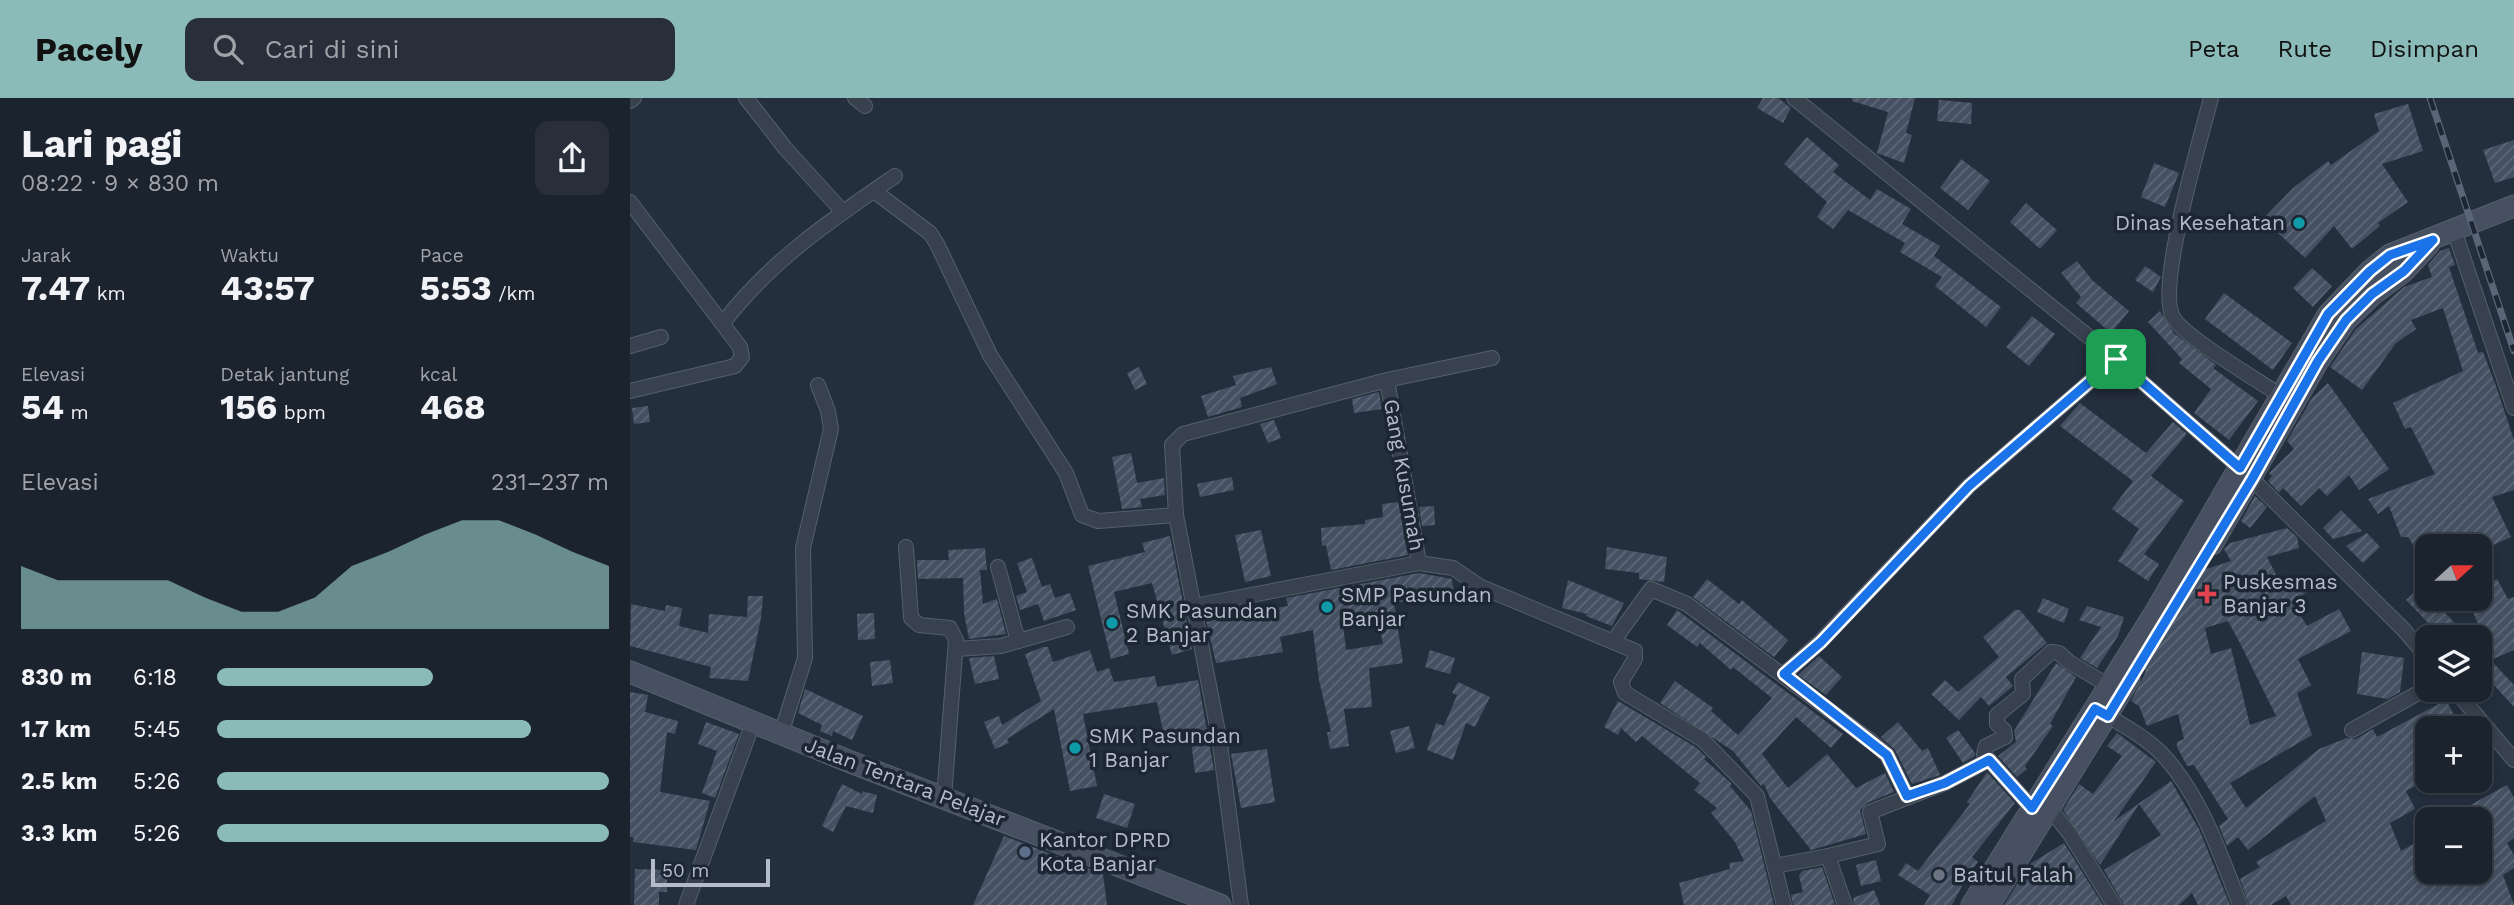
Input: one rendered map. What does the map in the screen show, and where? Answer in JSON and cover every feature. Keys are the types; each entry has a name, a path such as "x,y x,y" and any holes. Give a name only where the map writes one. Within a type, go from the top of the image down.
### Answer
{"street":[{"path":"630,101 634,98"},
{"path":"1794,98 2116,359 2246,473 2415,643"},
{"path":"2211,98 2183,212 2167,303 2174,320 2281,396"},
{"path":"749,99 785,148 843,212"},
{"path":"723,323 746,293 791,250 895,177"},
{"path":"874,191 930,233 990,355 1066,473 1082,514 1098,521 1176,515"},
{"path":"630,202 723,323 740,347 742,357 735,366 630,391"},
{"path":"1972,905 2041,808 2246,473 2281,396 2328,314 2370,271 2390,255 2514,206"},
{"path":"2454,230 2514,408"},
{"path":"2101,713 2109,686 2346,320 2372,294 2404,271 2433,240"},
{"path":"630,346 661,337"},
{"path":"1387,380 1492,358"},
{"path":"1784,674 1821,642 1969,486 2116,359"},
{"name":"Gang Kusumah","path":"1194,606 1419,563 1387,380 1176,439 1172,445 1176,515 1219,737 1241,905"},
{"path":"781,734 805,658 803,548 831,429 828,411 818,385"},
{"path":"906,547 911,618 919,625 950,628 956,640 944,798"},
{"path":"1419,563 1453,568 1480,586 1635,651 1636,656 1621,682 1625,693 1703,740 1757,796 1784,905"},
{"path":"998,567 1018,641"},
{"path":"1614,640 1648,591 1655,588 1687,604 1784,674 1887,755 1907,796"},
{"path":"956,649 981,649 1067,627"},
{"path":"2109,686 2059,653 2051,652 2022,679 2023,694 1997,715 1997,724 2006,733 1984,750 1989,760 2070,834 2113,905"},
{"name":"Jalan Tentara Pelajar","path":"630,672 753,723 1220,905"},
{"path":"2351,730 2415,695"},
{"path":"2465,702 2514,760"},
{"path":"2101,713 2160,751 2187,784 2202,811 2239,905"},
{"path":"686,905 753,723"},
{"path":"1775,866 1878,844 1870,811 1945,783 1989,760"},
{"path":"1989,905 2041,808"},
{"path":"1828,856 1845,905"}],"building":[{"path":"1763,98 1778,98 1791,108 1783,123 1757,108"},
{"path":"1852,98 1915,98 1906,133 1912,135 1904,163 1877,153 1888,112 1852,101"},
{"path":"1939,100 1972,103 1971,124 1937,121"},
{"path":"2408,104 2423,151 2382,164 2408,202 2378,223 2380,226 2352,249 2334,226 2305,258 2263,219 2293,188 2328,161 2331,165 2379,131 2374,114"},
{"path":"1807,137 1839,165 1833,172 1870,200 1877,189 1911,209 1902,224 1940,246 1934,256 2001,307 1986,327 1935,286 1942,277 1900,252 1905,243 1848,210 1833,229 1817,217 1827,202 1784,164"},
{"path":"2514,140 2514,177 2495,183 2483,150"},
{"path":"1961,159 1990,181 1968,210 1940,188"},
{"path":"2154,163 2179,173 2165,207 2141,197"},
{"path":"2026,203 2057,230 2040,249 2010,222"},
{"path":"2449,248 2455,265 2449,267 2458,294 2478,353 2483,352 2514,440 2514,490 2492,497 2511,537 2492,546 2492,534 2415,534 2415,548 2408,537 2401,537 2389,506 2378,514 2368,499 2435,474 2411,427 2405,429 2393,403 2463,371 2443,308 2411,320 2416,329 2396,343 2362,390 2330,367 2356,329 2404,287 2432,277 2428,265 2440,251"},
{"path":"2077,261 2093,281 2129,311 2111,333 2076,303 2081,297 2061,273"},
{"path":"2145,266 2161,277 2153,292 2135,280"},
{"path":"2312,268 2332,286 2313,307 2293,288"},
{"path":"2224,293 2292,343 2273,370 2205,319"},
{"path":"2160,311 2174,333 2216,365 2213,368 2258,401 2229,440 2194,413 2211,389 2179,363 2182,359 2148,322"},
{"path":"2032,316 2055,334 2029,366 2006,347"},
{"path":"1139,367 1147,384 1135,390 1127,373"},
{"path":"1271,367 1277,384 1240,398 1242,407 1208,417 1201,396 1236,385 1233,376"},
{"path":"2328,383 2389,469 2359,490 2349,475 2327,496 2319,488 2301,506 2283,488 2279,493 2268,481 2272,476 2269,473 2294,449 2287,441 2312,398"},
{"path":"1379,392 1382,409 1354,413 1352,399"},
{"path":"2080,403 2146,453 2173,422 2187,434 2151,476 2184,501 2144,554 2159,564 2148,581 2118,561 2139,529 2112,509 2133,481 2060,426"},
{"path":"648,406 650,422 634,424 632,408"},
{"path":"1274,420 1281,438 1268,443 1260,424"},
{"path":"1131,453 1137,483 1164,478 1165,495 1140,499 1142,507 1122,509 1112,457"},
{"path":"1232,477 1234,490 1200,497 1197,484"},
{"path":"2255,496 2267,507 2250,528 2241,521"},
{"path":"1399,502 1408,555 1331,570 1326,545 1322,546 1321,528 1365,524 1365,520 1383,517 1382,504"},
{"path":"1434,506 1435,525 1422,526 1419,507"},
{"path":"2341,510 2362,531 2333,539 2323,528"},
{"path":"2287,528 2297,537 2299,548 2267,557 2282,586 2302,574 2312,589 2292,602 2307,626 2339,609 2351,631 2298,659 2311,685 2297,693 2312,735 2230,783 2246,808 2319,749 2347,738 2356,739 2373,729 2377,737 2415,717 2415,786 2406,791 2415,809 2390,823 2401,851 2415,843 2415,884 2492,884 2492,807 2467,807 2507,785 2514,798 2514,838 2507,843 2514,855 2514,868 2503,875 2514,905 2291,905 2286,896 2271,905 2249,905 2240,879 2260,867 2256,862 2326,821 2315,796 2248,850 2238,837 2227,846 2219,826 2228,819 2194,765 2187,766 2177,747 2177,742 2184,739 2178,714 2147,726 2139,706 2131,701 2146,671 2142,668 2203,570 2231,561 2224,549 2230,543","holes":["2228,621 2276,716 2250,725 2231,648 2211,654 2205,628"]},
{"path":"1261,530 1271,576 1245,582 1235,535"},
{"path":"2367,533 2380,547 2363,563 2346,546"},
{"path":"1170,536 1192,649 1172,655 1152,583 1114,592 1129,654 1111,659 1088,566 1145,552 1142,543"},
{"path":"1607,547 1667,557 1664,582 1639,579 1639,573 1605,569"},
{"path":"985,548 987,570 980,570 983,604 997,599 1006,634 969,639 964,613 963,578 918,579 917,560 949,560 948,550"},
{"path":"1032,558 1042,587 1050,584 1055,598 1070,593 1076,610 1044,621 1038,604 1020,610 1016,596 1027,592 1017,563"},
{"path":"1419,573 1452,579 1454,596 1394,603 1403,663 1369,668 1372,707 1344,709 1349,746 1330,749 1327,732 1331,732 1319,680 1313,630 1280,637 1283,652 1216,663 1206,620 1288,606 1286,598","holes":["1378,618 1383,644 1346,650 1343,624"]},
{"path":"1707,579 1739,604 1742,600 1788,640 1774,657 1693,597"},
{"path":"2497,579 2508,599 2514,597 2514,650 2493,659 2492,625 2479,625 2473,611 2492,611 2492,582"},
{"path":"1568,580 1624,603 1612,626 1586,616 1587,614 1562,608"},
{"path":"2415,592 2415,609 2406,600"},
{"path":"748,596 763,596 748,681 709,678 711,667 630,646 631,604 665,611 666,605 682,608 679,626 708,633 709,614 747,617"},
{"path":"2043,598 2069,609 2064,623 2037,612"},
{"path":"2087,606 2124,617 2118,636 2097,668 2080,658 2101,627 2079,620"},
{"path":"1677,610 1843,734 1831,748 1796,717 1762,754 1788,788 1827,754 1856,788 1885,773 1894,792 1867,803 1860,810 1866,834 1811,850 1770,798 1764,784 1761,786 1733,751 1660,703 1675,681 1713,708 1711,711 1738,735 1772,698 1733,667 1731,670 1700,643 1697,647 1667,625"},
{"path":"2015,610 2020,610 2047,643 2006,677 2013,686 1989,706 1981,697 1959,720 1931,694 1945,680 1958,692 1999,657 1983,637"},
{"path":"2417,611 2443,611 2457,625 2430,625"},
{"path":"874,613 875,639 858,640 857,614"},
{"path":"1048,647 1053,662 1090,650 1097,672 1109,668 1114,682 1155,676 1157,687 1198,680 1214,770 1195,773 1191,741 1166,746 1157,702 1083,714 1097,786 1070,791 1054,709 1007,739 1009,743 995,749 984,722 999,716 1002,725 1041,701 1025,654"},
{"path":"1430,650 1455,658 1450,674 1425,667"},
{"path":"2362,652 2404,658 2400,692 2388,699 2357,694"},
{"path":"994,656 999,679 975,684 969,658"},
{"path":"1819,656 1842,677 1826,695 1798,675"},
{"path":"890,660 893,683 872,686 870,662"},
{"path":"2492,662 2514,685 2514,707 2492,683"},
{"path":"2056,663 2076,677 2050,724 2053,726 2025,766 2027,769 2017,777 1998,756 2016,742 2014,731"},
{"path":"1458,682 1490,697 1475,727 1466,723 1453,760 1427,750 1436,723 1444,726 1457,695 1452,693"},
{"path":"805,689 863,716 852,740 833,731 832,736 820,731 822,725 798,713"},
{"path":"630,692 648,695 645,712 678,721 675,734 667,732 660,792 710,801 696,850 633,842 634,838 630,837"},
{"path":"1618,701 1697,748 1706,757 1704,759 1732,784 1730,786 1751,811 1774,905 1684,905 1679,883 1730,869 1729,863 1744,861 1735,842 1711,813 1717,808 1694,790 1700,783 1642,736 1636,742 1621,728 1618,735 1604,727"},
{"path":"2442,702 2447,702 2455,716 2416,716"},
{"path":"706,722 739,734 715,798 702,793 717,751 698,744"},
{"path":"1898,722 1922,751 1928,748 1940,775 1912,784 1895,750 1881,737"},
{"path":"1409,726 1415,748 1396,753 1390,731"},
{"path":"1958,730 1975,753 1975,756 1963,763 1946,738"},
{"path":"2117,733 2156,762 2114,821 2171,781 2199,829 2230,905 2198,905 2192,893 2179,905 2124,905 2104,870 2161,835 2139,804 2100,865 2063,810 2079,784 2093,794 2122,756 2107,746"},
{"path":"1267,749 1275,802 1241,808 1231,754"},
{"path":"1987,772 2015,803 1972,857 1978,862 1960,884 1962,886 1952,905 1924,905 1930,895 1898,875 1906,863 1918,871 1970,804 1967,802"},
{"path":"842,784 862,794 862,791 877,795 873,813 846,806 833,832 822,826"},
{"path":"1104,794 1135,804 1127,828 1096,818"},
{"name":"Kantor DPRD Kota Banjar","path":"1004,836 1103,874 1107,905 973,905"},
{"path":"2064,843 2103,905 2004,905 2030,864"},
{"path":"1876,860 1881,881 1861,886 1856,865"},
{"path":"1822,867 1835,905 1793,905 1791,895 1803,892 1799,876 1802,871"},
{"path":"635,869 667,870 667,892 659,892 659,905 634,905"},
{"path":"1874,890 1880,905 1854,905 1853,898"}],"railway":[{"path":"2430,98 2514,351"}],"place":[{"name":"Dinas Kesehatan","path":"2299,223"},
{"name":"Puskesmas Banjar 3","path":"2207,594"},
{"name":"SMP Pasundan Banjar","path":"1327,607"},
{"name":"SMK Pasundan 2 Banjar","path":"1112,623"},
{"name":"SMK Pasundan 1 Banjar","path":"1075,748"},
{"name":"Kantor DPRD Kota Banjar","path":"1025,852"},
{"name":"Baitul Falah","path":"1939,875"}],"route":[{"path":"2433,240 2404,271 2372,294 2346,320 2318,361 2252,479 2108,716 2095,709 2032,808 1989,760 1945,783 1907,796 1887,755 1784,674 1821,642 1969,486 2077,396 2116,359 2240,468 2328,314 2370,271 2390,255 2433,240"}]}
